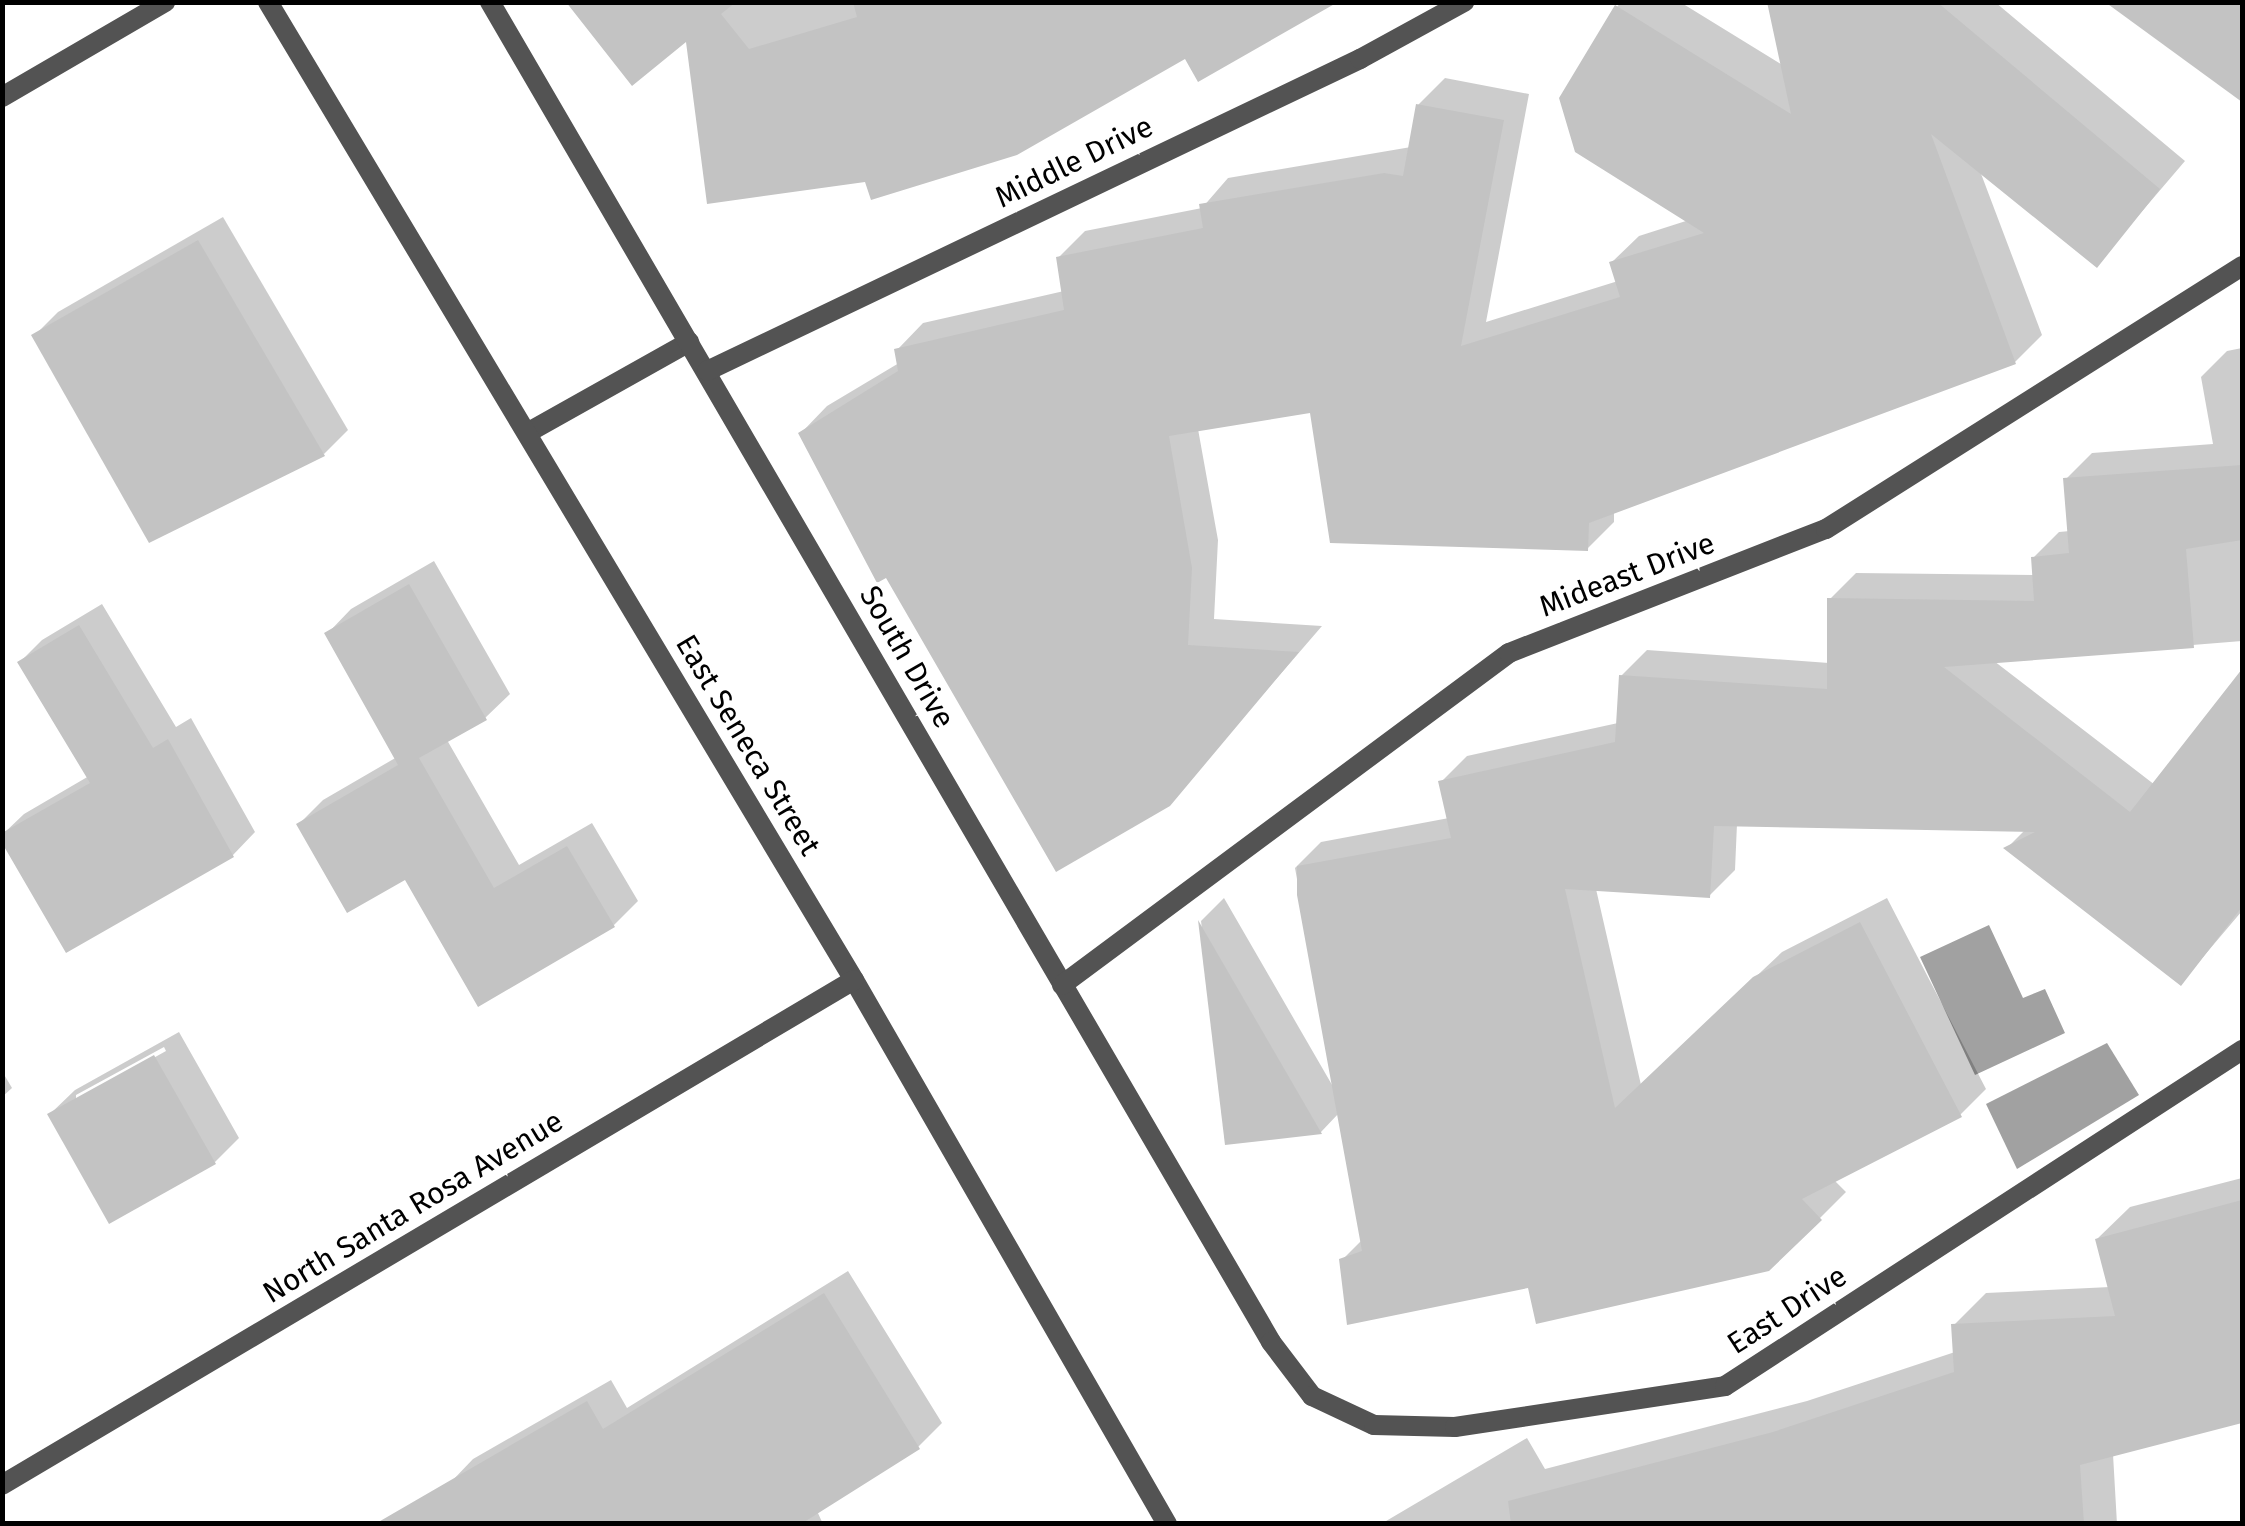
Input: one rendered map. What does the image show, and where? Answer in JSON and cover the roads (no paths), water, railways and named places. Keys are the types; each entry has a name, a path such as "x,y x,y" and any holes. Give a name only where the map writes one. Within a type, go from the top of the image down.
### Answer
{"street":[{"path":"2,98 165,2"},
{"name":"East Seneca Street","path":"268,2 854,980 1167,1524"},
{"name":"South Drive","path":"490,2 1271,1342"},
{"name":"Middle Drive","path":"708,372 1360,59 1464,2"},
{"name":"Mideast Drive","path":"1062,986 1509,653 1826,530 2242,266"},
{"path":"526,433 689,342"},
{"name":"North Santa Rosa Avenue","path":"2,1486 854,980"},
{"name":"East Drive","path":"1271,1342 1312,1396 1374,1425 1455,1427 1724,1386 2242,1050"}]}
